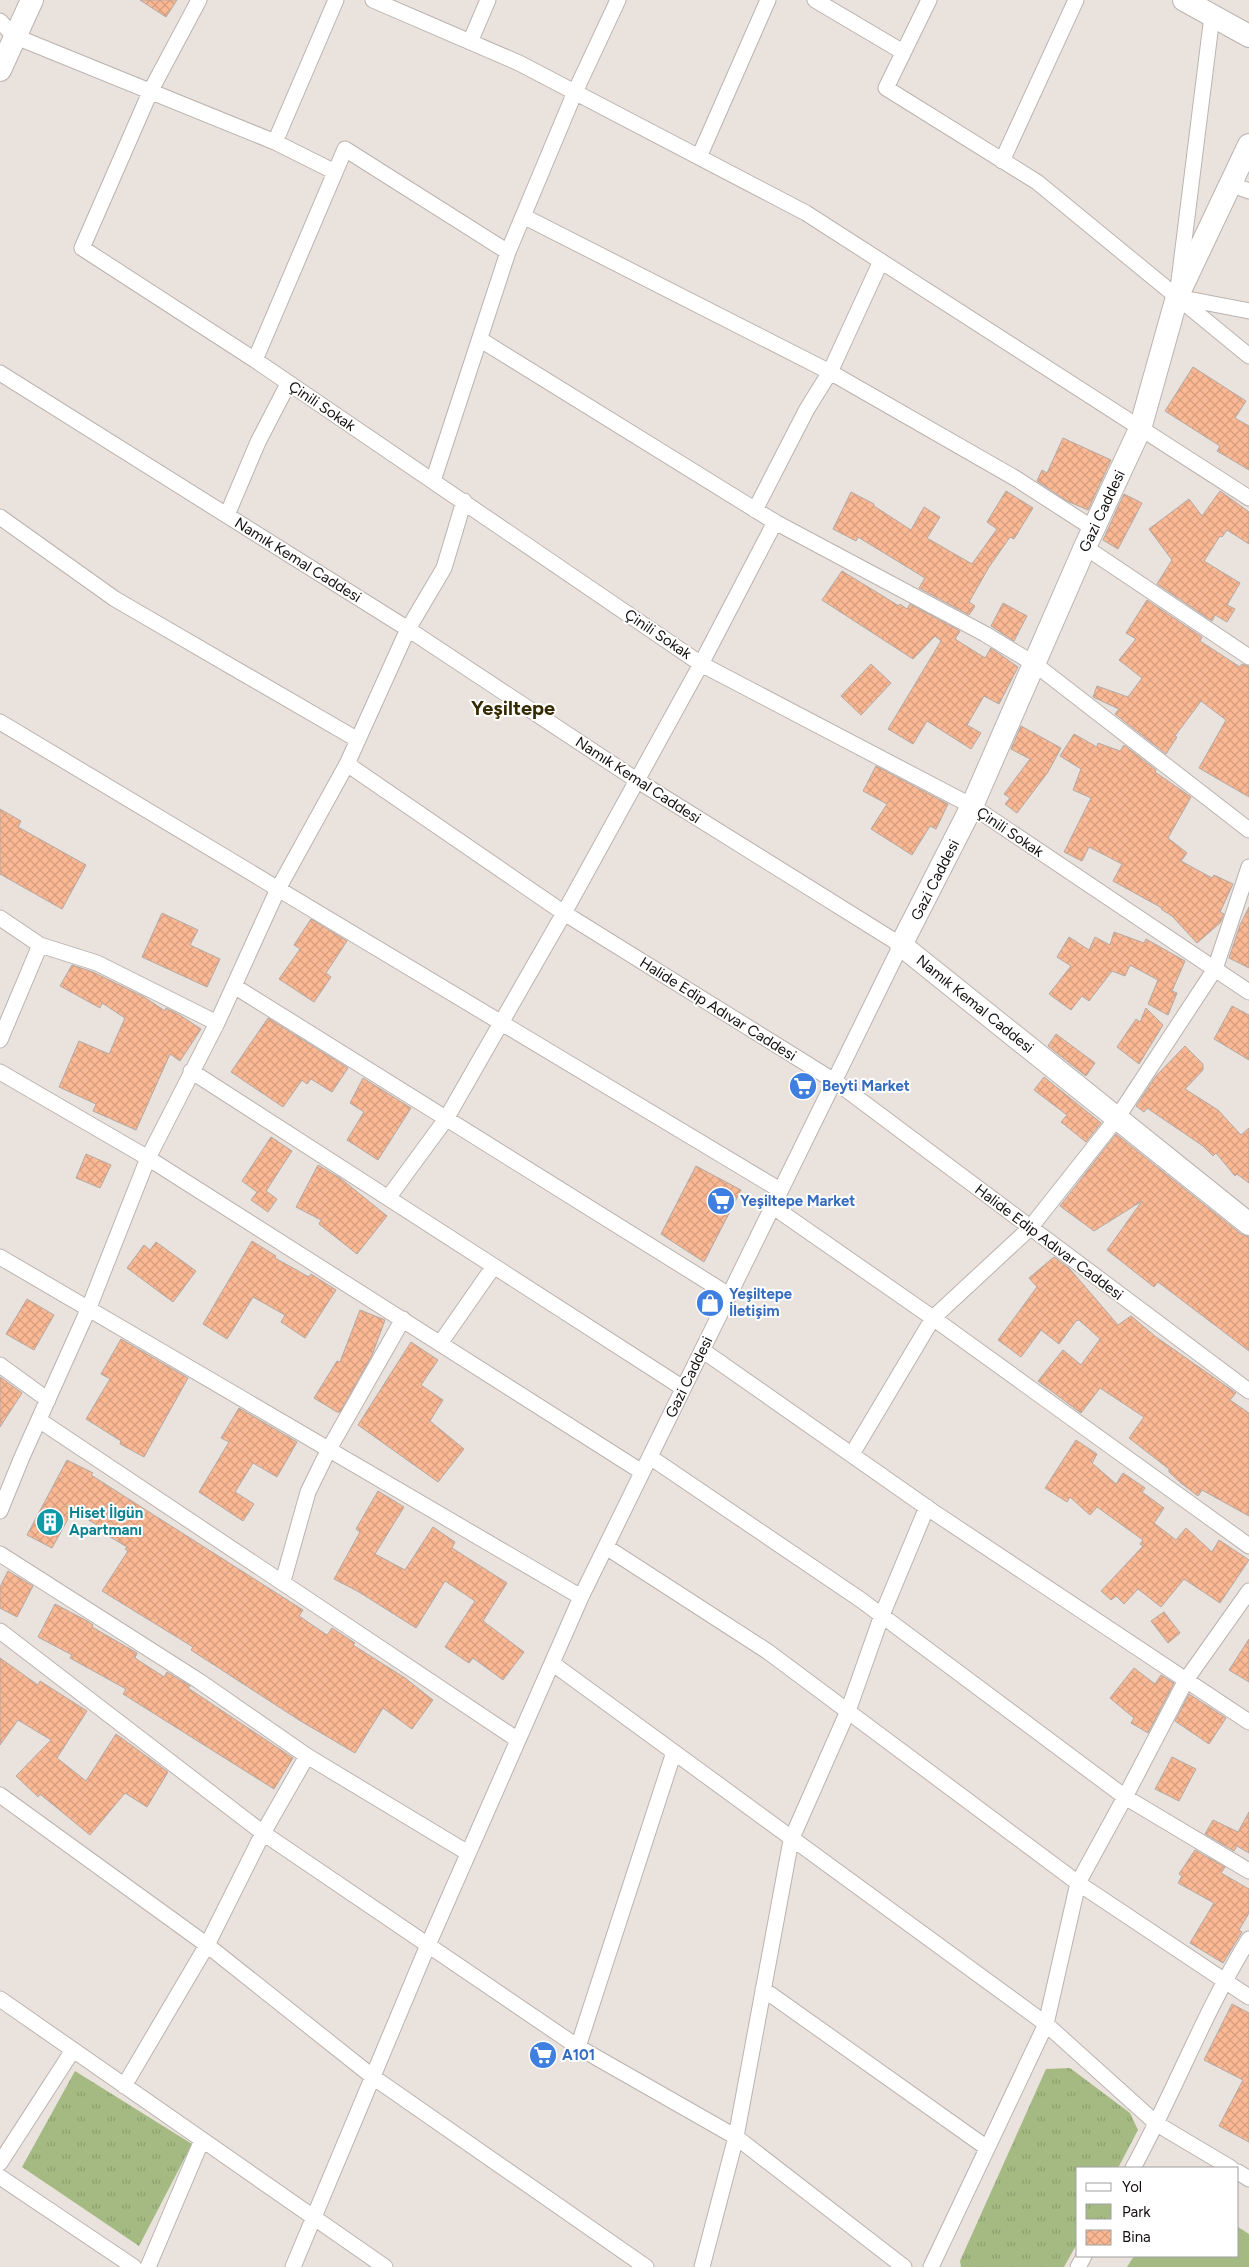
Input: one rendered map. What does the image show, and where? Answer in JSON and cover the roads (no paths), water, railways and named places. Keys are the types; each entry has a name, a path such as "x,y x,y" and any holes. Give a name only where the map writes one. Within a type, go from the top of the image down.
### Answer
{"street":[{"path":"0,70 7,29 32,0"},
{"path":"151,90 199,0"},
{"path":"275,142 336,0"},
{"path":"373,0 519,63 806,213 1249,498"},
{"path":"470,42 488,0"},
{"path":"433,480 481,340 508,252 575,92 618,0"},
{"path":"699,157 768,0"},
{"path":"815,0 904,52"},
{"path":"929,0 886,88 1037,182 1249,356"},
{"path":"1002,161 1076,0"},
{"path":"1184,0 1249,36"},
{"path":"1177,297 1212,16"},
{"path":"7,29 275,142 336,172"},
{"name":"Çinili Sokak","path":"151,90 82,248 255,360 702,664 972,806 1249,992"},
{"name":"Gazi Caddesi","path":"294,2267 428,1945 581,1598 772,1206 836,1082 901,945 972,806 1036,665 1089,538 1140,429 1177,297 1240,188 1249,145"},
{"path":"255,360 345,149 508,252"},
{"path":"523,216 830,372 1015,478 1089,538 1249,657"},
{"path":"755,510 807,409 830,372 881,260"},
{"path":"1177,297 1249,311"},
{"path":"481,340 775,522 986,634 1036,665 1249,830"},
{"name":"Namık Kemal Caddesi","path":"0,373 408,629 638,781 901,945 1249,1224"},
{"path":"227,515 258,442 288,384"},
{"path":"0,1511 4,1491 40,1420 88,1310 148,1158 217,1023 278,889 347,764 408,629 444,568 464,501"},
{"path":"0,517 115,600 358,740"},
{"path":"388,1198 446,1119 564,913 702,664 775,522"},
{"path":"2,727 278,889 780,1190"},
{"name":"Halide Edip Adıvar Caddesi","path":"347,764 564,913 836,1082 1249,1392"},
{"path":"852,1454 933,1318 1030,1228 1117,1118 1215,969 1249,868"},
{"path":"0,918 40,945 97,963 217,1023"},
{"path":"0,1040 40,945"},
{"path":"234,986 729,1295"},
{"path":"191,1071 683,1388"},
{"path":"0,1072 148,1158 441,1342 642,1472"},
{"path":"772,1206 933,1318 1249,1546"},
{"path":"0,1257 581,1598"},
{"path":"441,1342 494,1266"},
{"path":"283,1581 308,1492 329,1449 404,1319"},
{"path":"702,1350 927,1507 1249,1722"},
{"path":"0,1365 48,1400"},
{"path":"40,1420 518,1740"},
{"path":"650,1457 882,1615 1125,1798 1249,1871"},
{"path":"702,2267 736,2137 791,1840 848,1711 882,1615 927,1507"},
{"path":"606,1546 767,1651 1078,1883 1249,1997"},
{"path":"0,1554 198,1681 307,1756 468,1853"},
{"path":"931,2267 1046,2024 1078,1883 1125,1798 1186,1680 1249,1591"},
{"path":"0,1631 263,1833 578,2047 736,2137 904,2267"},
{"path":"552,1664 1046,2024 1157,2124 1230,2167"},
{"path":"578,2047 674,1752"},
{"path":"124,2086 207,1945 263,1833 307,1756"},
{"path":"0,1795 207,1945 372,2077 646,2267"},
{"path":"1134,2167 1157,2124 1223,1981 1249,1938"},
{"path":"763,1990 986,2148"},
{"path":"0,1999 385,2267"},
{"path":"0,2164 73,2050"},
{"path":"148,2267 202,2140"},
{"path":"0,2177 134,2267"}],"place":[{"name":"Beyti Market","path":"803,1086"},
{"name":"Yeşiltepe Market","path":"721,1201"},
{"name":"Yeşiltepe İletişim","path":"710,1303"},
{"name":"Hiset İlgün Apartmanı","path":"50,1522"},
{"name":"A101","path":"543,2055"}],"district":[{"name":"Yeşiltepe","path":"513,708"}]}
